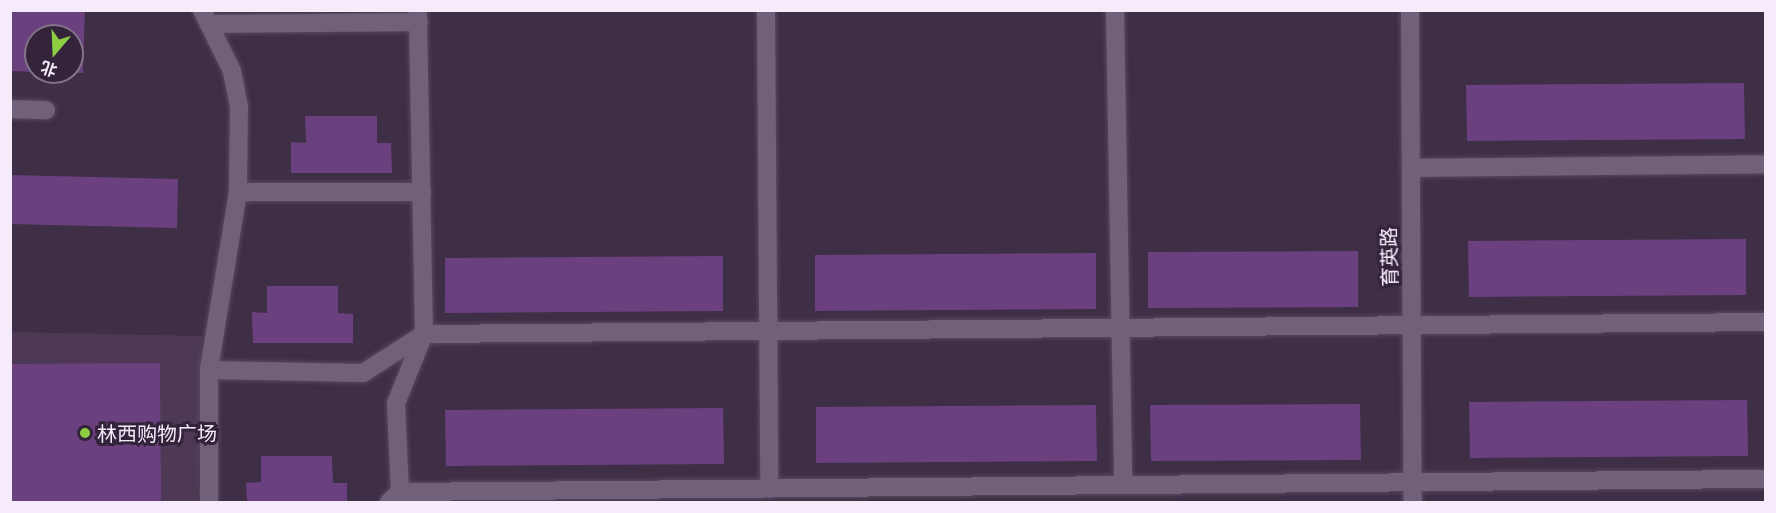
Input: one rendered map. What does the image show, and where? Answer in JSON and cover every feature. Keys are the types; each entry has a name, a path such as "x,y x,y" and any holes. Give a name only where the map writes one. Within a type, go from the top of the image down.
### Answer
{"street":[{"path":"766,10 769,489"},
{"path":"1115,10 1123,485"},
{"name":"育英路","path":"1410,10 1413,502"},
{"path":"209,502 210,370 237,192 239,106 232,71 206,17 418,16 424,334 396,403 394,497 769,489 1766,478"},
{"path":"10,109 46,110"},
{"path":"1411,168 1766,164"},
{"path":"237,192 422,192"},
{"path":"210,370 363,373 424,334 1766,322"}],"shaded area":[{"name":"林西购物广场","path":"11,332 202,336 197,502 11,502"}],"building":[{"path":"10,10 85,10 84,42 84,24 24,24 24,72 10,71"},
{"path":"1744,83 1745,139 1467,141 1466,85"},
{"path":"305,116 377,116 377,143 391,143 392,173 291,173 291,142 306,143"},
{"path":"10,175 178,179 177,228 10,224"},
{"path":"1746,239 1746,295 1469,297 1468,241"},
{"path":"1358,251 1358,307 1148,308 1148,252"},
{"path":"1096,253 1096,309 815,311 815,255"},
{"path":"723,256 723,311 445,313 445,258"},
{"path":"267,286 338,286 338,313 353,314 353,343 253,343 252,312 267,313"},
{"name":"林西购物广场","path":"160,363 161,502 10,502 10,364"},
{"path":"1747,400 1748,456 1470,458 1469,402"},
{"path":"1360,404 1361,460 1151,461 1150,405"},
{"path":"1096,405 1097,461 816,463 816,407"},
{"path":"723,408 724,464 446,466 445,410"},
{"path":"261,456 332,456 333,483 347,483 347,502 247,502 246,483 261,482"}],"place":[{"name":"林西购物广场","path":"85,433"}]}
